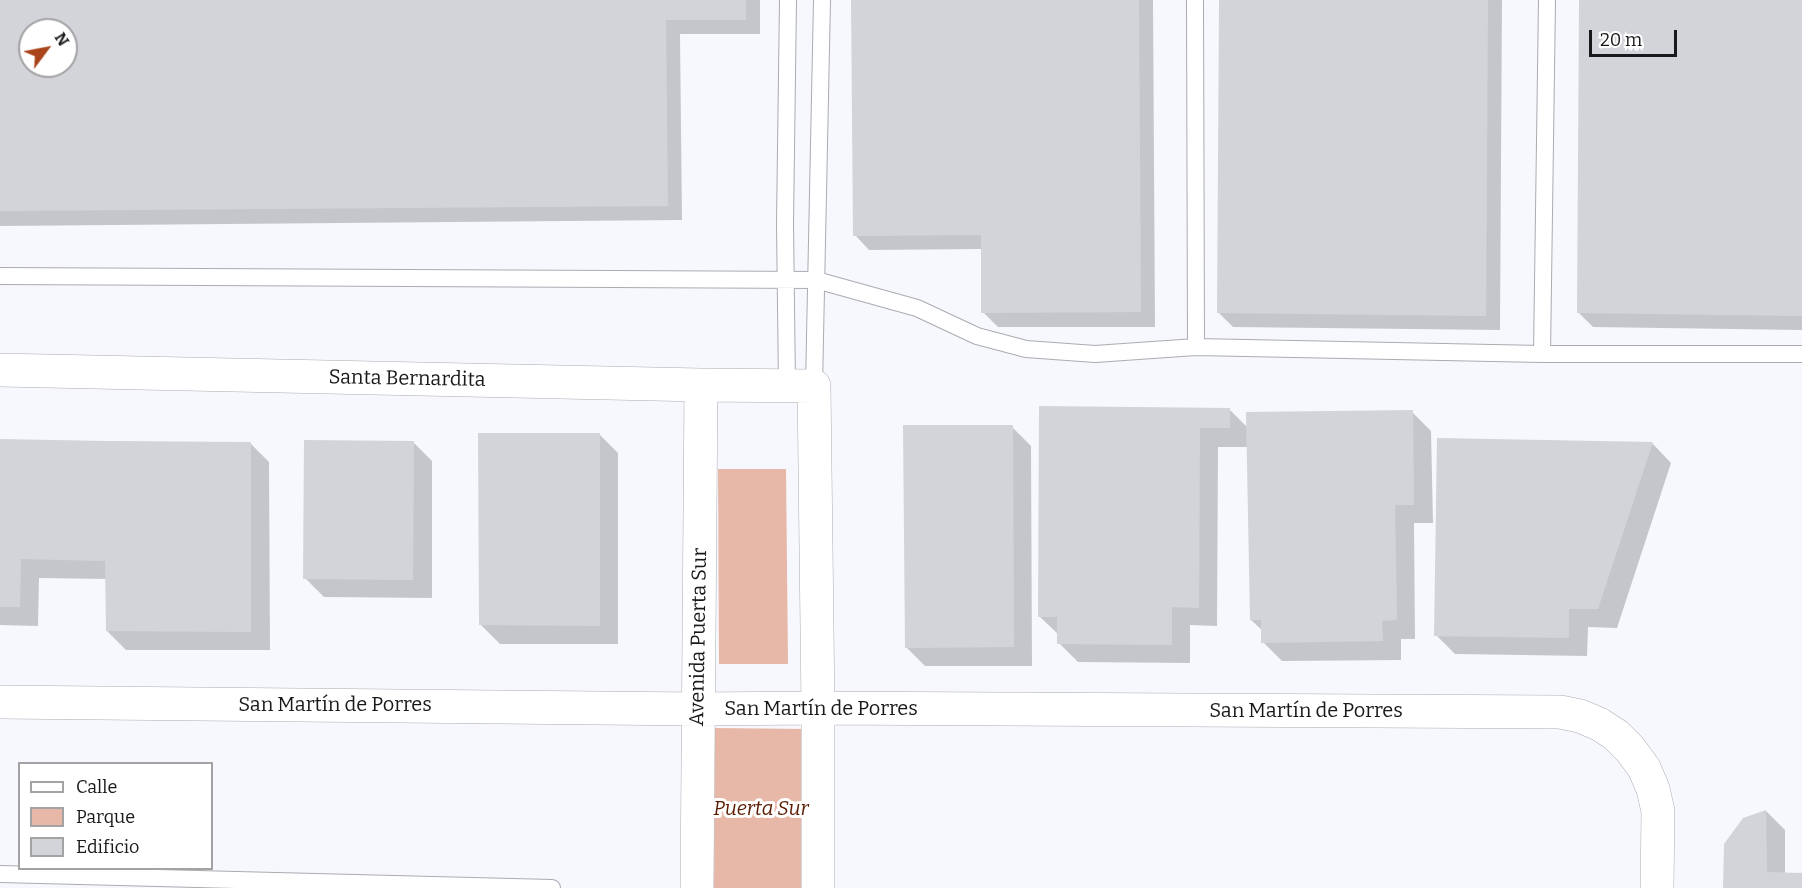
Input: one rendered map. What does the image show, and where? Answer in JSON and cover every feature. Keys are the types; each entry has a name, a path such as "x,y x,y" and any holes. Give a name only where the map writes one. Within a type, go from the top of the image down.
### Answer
{"street":[{"name":"Santa Bernardita","path":"0,370 701,386 801,386"},
{"name":"Avenida Puerta Sur","path":"697,888 701,386"},
{"path":"801,386 818,708 818,888"},
{"name":"San Martín de Porres","path":"0,702 698,709 1560,712 1580,716 1616,735 1644,768 1653,789 1658,811 1657,888"}],"lane":[{"path":"788,0 786,279 801,386"},
{"path":"801,386 816,280 822,0"},
{"path":"1195,0 1196,347"},
{"path":"1542,354 1547,0"},
{"path":"0,276 816,280 917,308 977,336 1026,349 1095,354 1196,347 1542,354 1802,354"},
{"path":"0,874 552,888"}],"green space":[{"path":"718,469 786,469 788,664 719,664"},
{"name":"Puerta Sur","path":"715,728 808,729 806,888 714,888"}],"building":[{"path":"0,0 746,0 746,20 666,20 668,206 0,211"},
{"path":"851,0 1139,0 1141,312 981,313 981,235 853,236"},
{"path":"1219,0 1488,0 1486,316 1217,313"},
{"path":"1579,0 1802,0 1802,316 1577,313"},
{"path":"1039,406 1230,408 1230,428 1200,428 1199,608 1172,607 1172,645 1057,644 1057,617 1038,617"},
{"path":"1413,410 1414,505 1395,505 1397,620 1382,621 1383,641 1261,643 1261,620 1250,620 1246,412"},
{"path":"903,425 1013,425 1014,647 905,648"},
{"path":"478,433 600,433 600,626 479,625"},
{"path":"1437,438 1653,442 1598,609 1569,609 1569,638 1434,636"},
{"path":"0,439 251,442 251,632 106,631 105,561 21,559 20,607 0,607"},
{"path":"304,440 414,441 413,580 303,579"},
{"path":"1766,810 1767,872 1802,873 1802,888 1723,888 1724,844 1743,818"}]}
